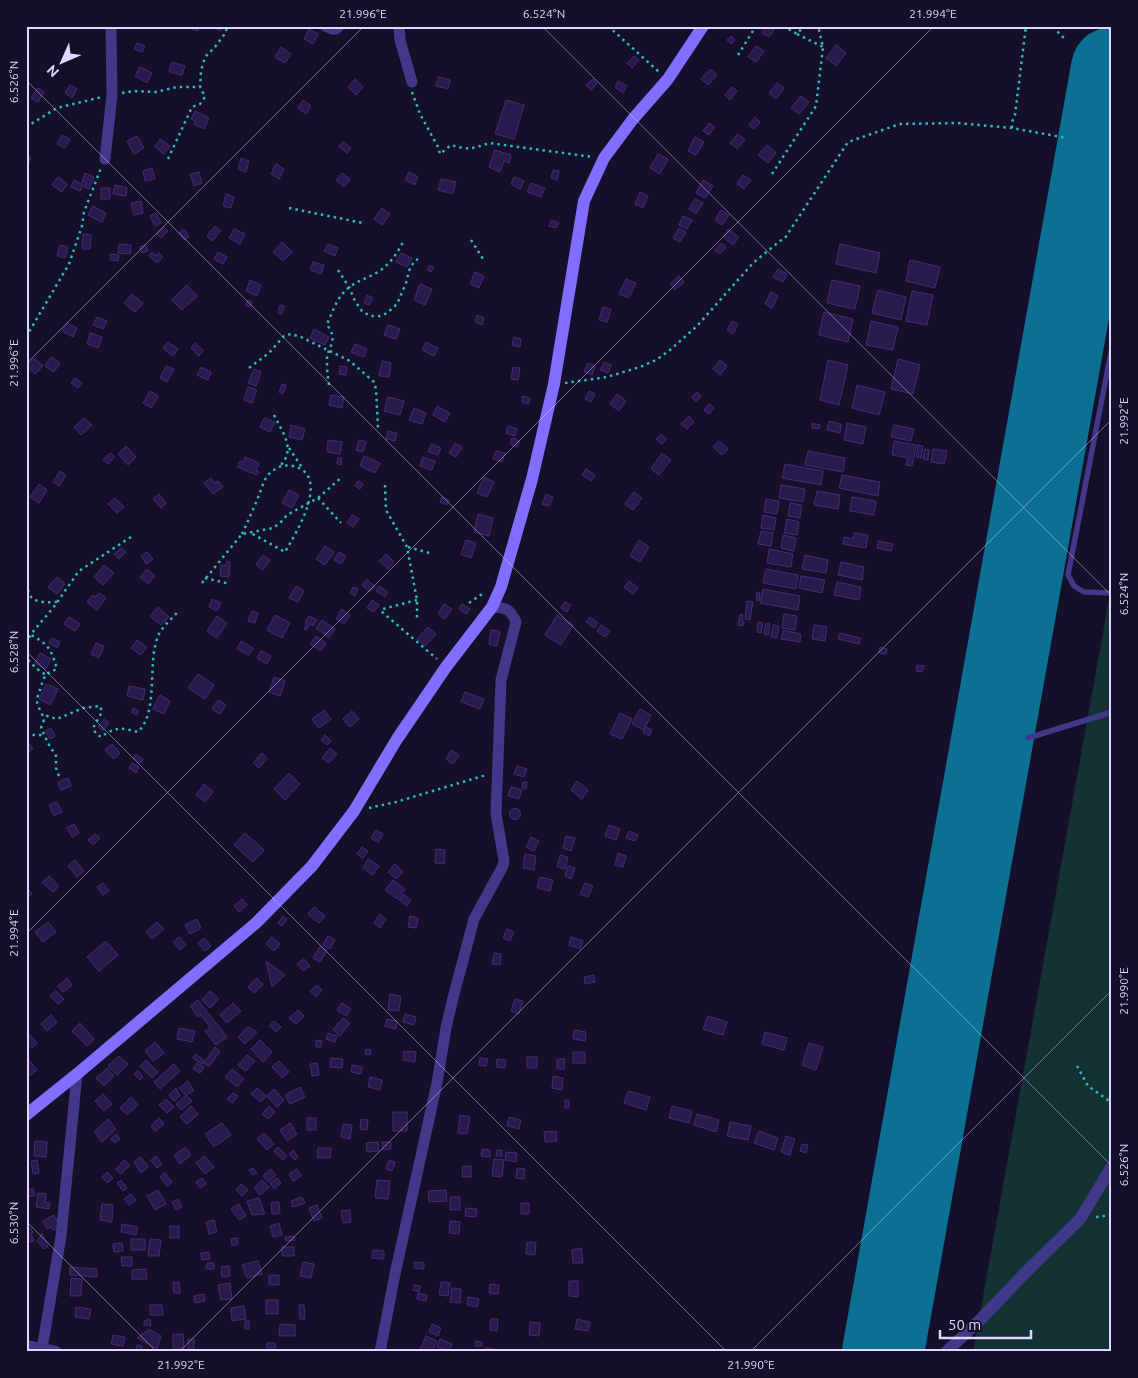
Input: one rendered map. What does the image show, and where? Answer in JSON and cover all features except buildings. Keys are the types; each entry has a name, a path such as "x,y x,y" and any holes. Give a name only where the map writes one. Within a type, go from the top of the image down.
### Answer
{"main road":[{"path":"26,1115 262,918 312,866 354,811 397,739 446,666 492,608 501,587 532,479 554,384 583,207 587,194 604,158 633,119 668,79 703,26"}],"street":[{"path":"106,159 112,95 111,26"},
{"path":"325,26 336,29 339,26"},
{"path":"400,26 400,40 412,82"},
{"path":"380,1352 437,1083 446,1028 474,918 504,861 496,820 500,680 516,622 506,608 492,608"},
{"path":"42,1349 61,1236 77,1074"},
{"path":"946,1352 981,1319 1025,1272 1080,1220 1112,1166"},
{"path":"26,1346 56,1352"}],"lane":[{"path":"1112,347 1068,575 1074,586 1084,592 1112,593"},
{"path":"1028,738 1112,712"}],"path":[{"path":"168,159 192,107 200,104 205,97 200,87 201,71 205,57 224,35 228,26"},
{"path":"608,26 668,79"},
{"path":"738,55 756,26"},
{"path":"784,26 823,47"},
{"path":"797,34 804,26"},
{"path":"772,174 816,106 823,47 818,26"},
{"path":"1012,128 1026,26"},
{"path":"1054,26 1066,39"},
{"path":"412,82 412,91 420,114 432,134 440,154 451,145 463,149 475,149 489,143 604,158"},
{"path":"26,127 57,108 112,95 156,92 177,86 200,87"},
{"path":"554,384 608,377 656,360 670,350 697,326 753,263 786,238 848,142 900,124 957,123 1012,128 1066,138"},
{"path":"26,337 69,264 82,226 84,212 106,159"},
{"path":"289,208 363,223"},
{"path":"471,240 485,262"},
{"path":"329,385 326,368 327,356 333,336 327,324 338,299 349,287 384,268 393,259 403,242"},
{"path":"338,270 362,311 370,316 380,316 397,304 410,268 418,259"},
{"path":"248,368 269,353 284,336 291,334 301,336 350,361 374,382 378,428"},
{"path":"249,532 285,552 300,524 308,503 311,487 309,478 289,447 274,415"},
{"path":"282,466 286,460 289,447"},
{"path":"202,583 242,534 267,476 282,466 290,465 305,472"},
{"path":"242,534 273,528 280,524 287,516 318,498 342,477"},
{"path":"385,484 386,510 407,547 417,600 417,619"},
{"path":"318,498 341,524"},
{"path":"46,675 27,661 27,642 31,634 79,571 131,538"},
{"path":"407,547 433,554"},
{"path":"26,577 29,594 33,598 40,602 57,602"},
{"path":"205,578 230,584"},
{"path":"417,600 383,609 381,612 446,666"},
{"path":"59,776 56,768 56,756 43,735 41,728 44,720 47,716 57,719 83,708 100,706 102,712 93,728 96,734 101,737 108,732 121,728 138,732 143,727 148,713 156,644 159,634 179,611"},
{"path":"26,632 45,643 52,653 57,669 46,675 36,700 44,720"},
{"path":"26,735 43,735"},
{"path":"354,811 396,802 497,772"},
{"path":"1077,1066 1088,1086 1112,1103"},
{"path":"965,1352 975,1352"}],"green space":[{"path":"1112,583 1112,1352 973,1352"}],"runway":[{"path":"883,1352 1112,68"}]}
